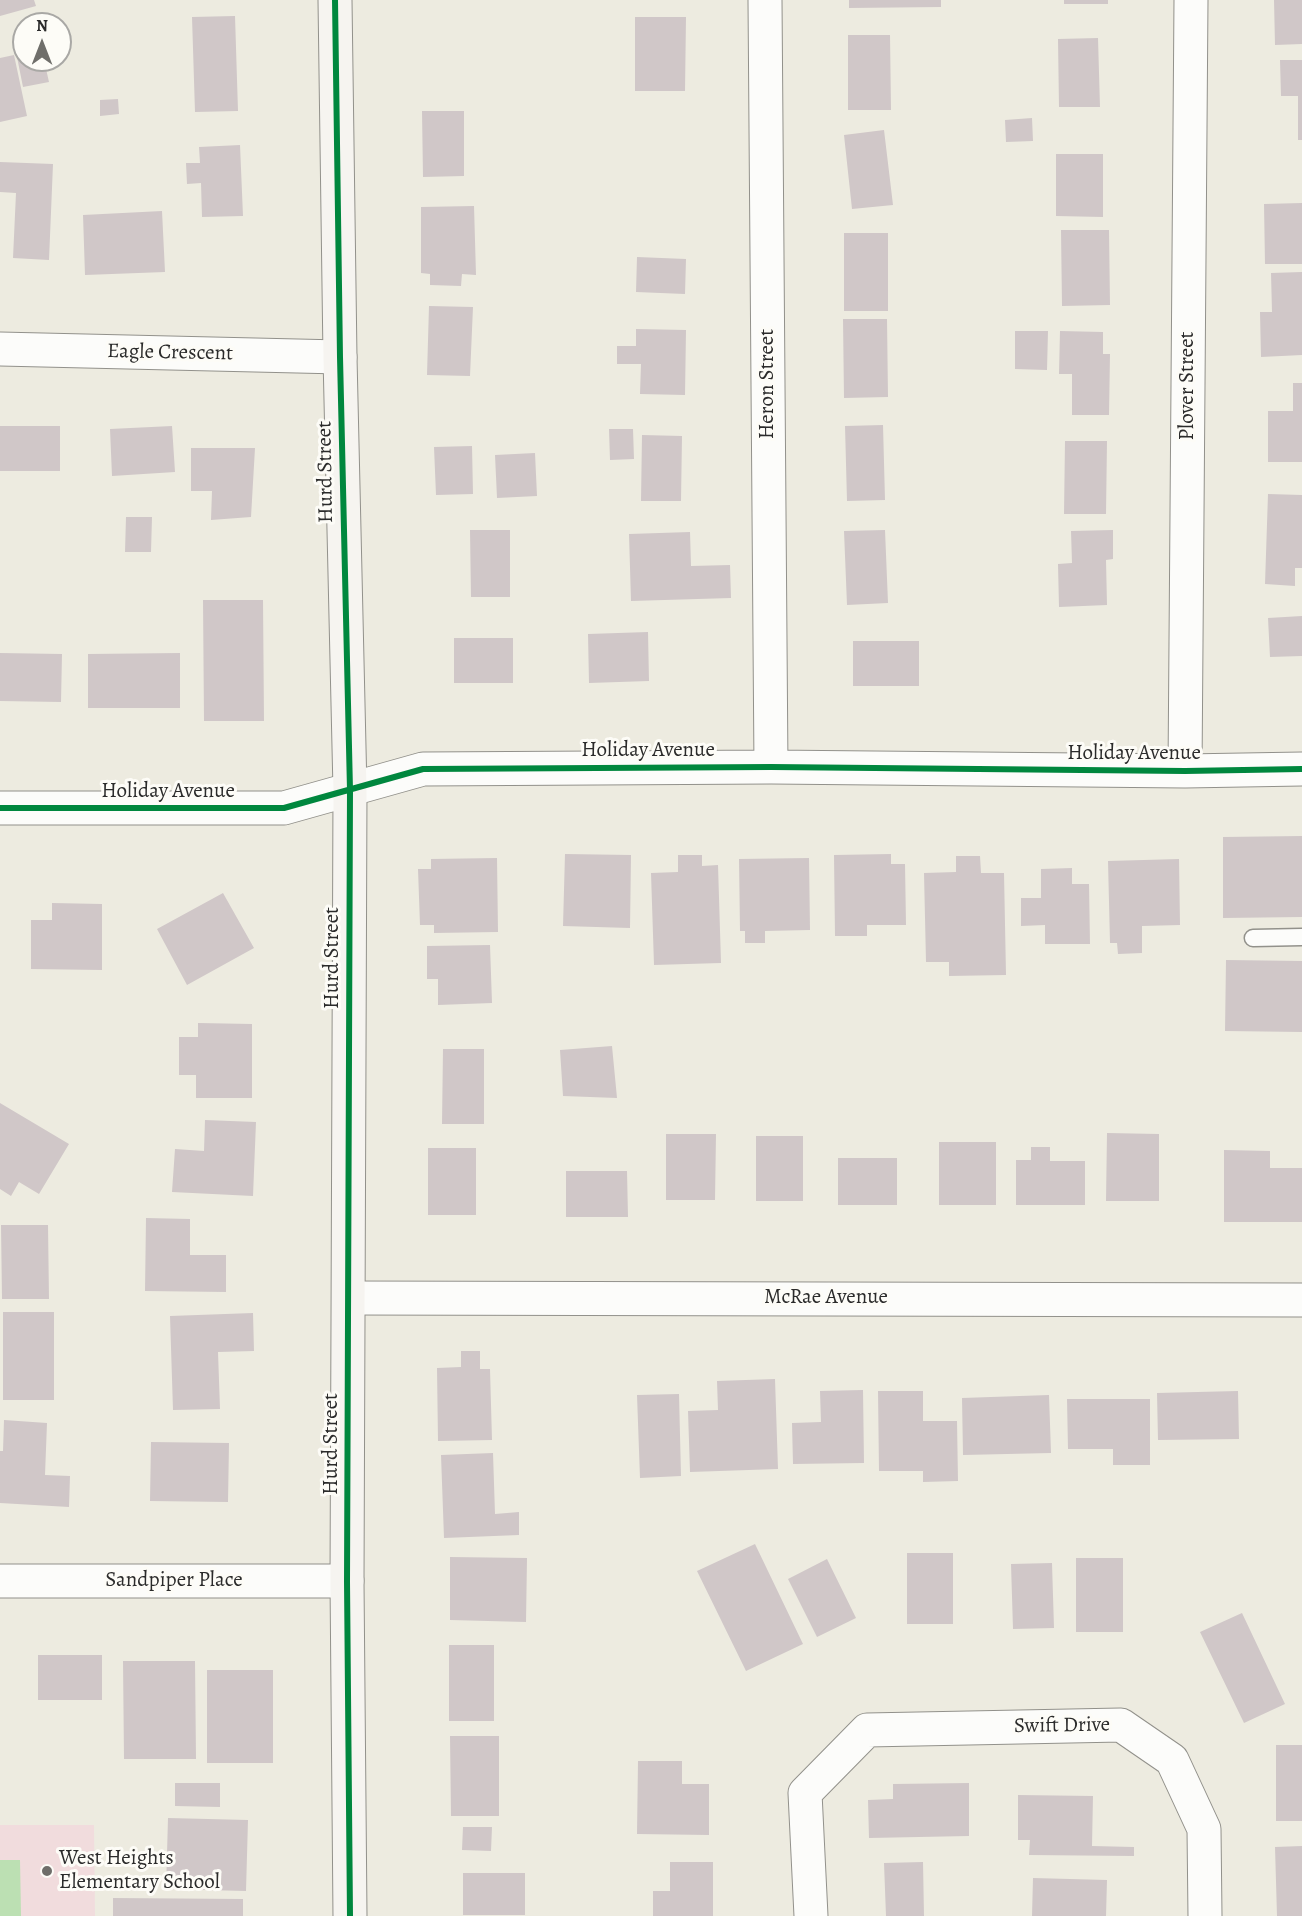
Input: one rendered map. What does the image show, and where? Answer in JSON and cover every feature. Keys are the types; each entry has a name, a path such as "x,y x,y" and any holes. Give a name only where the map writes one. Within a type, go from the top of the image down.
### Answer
{"street":[{"name":"Hurd Street","path":"335,0 350,790 347,1581 350,1916"},
{"name":"Heron Street","path":"765,0 771,767"},
{"name":"Plover Street","path":"1185,771 1191,0"},
{"name":"Eagle Crescent","path":"0,349 340,357"},
{"name":"Holiday Avenue","path":"0,808 284,808 423,769 771,767 1185,771 1302,769"},
{"name":"McRae Avenue","path":"349,1298 1302,1300"},
{"name":"Sandpiper Place","path":"0,1581 347,1581"},
{"name":"Swift Drive","path":"811,1916 805,1793 867,1730 1121,1725 1172,1760 1204,1828 1205,1916"}],"lane":[{"path":"1253,938 1302,937"}],"shaded area":[{"name":"West Heights Elementary School","path":"0,1825 94,1825 95,1916 0,1916"}],"green space":[{"path":"0,1860 20,1860 21,1916 0,1916"}],"building":[{"path":"0,0 34,0 36,6 0,16"},
{"path":"849,0 941,0 941,7 849,8"},
{"path":"1064,0 1108,0 1108,4 1064,4"},
{"path":"1274,0 1302,0 1302,44 1275,45"},
{"path":"235,16 238,111 195,112 192,17"},
{"path":"635,17 686,17 685,91 635,91"},
{"path":"848,35 890,35 891,110 848,110"},
{"path":"1098,38 1100,107 1059,107 1058,39"},
{"path":"12,55 12,72 18,72 27,116 0,122 0,58"},
{"path":"1280,60 1302,60 1302,140 1298,140 1298,96 1281,96"},
{"path":"20,72 47,72 49,82 23,87"},
{"path":"118,99 119,114 100,116 100,100"},
{"path":"422,111 464,111 464,176 423,177"},
{"path":"1032,118 1033,141 1006,142 1005,120"},
{"path":"884,130 893,205 852,209 844,135"},
{"path":"240,145 243,216 202,217 201,183 187,184 186,163 200,163 199,147"},
{"path":"1056,154 1103,154 1103,217 1056,216"},
{"path":"0,162 53,164 49,260 13,258 16,193 0,192"},
{"path":"1302,203 1302,264 1265,264 1264,204"},
{"path":"474,206 476,275 462,274 461,286 430,285 430,274 421,273 421,207"},
{"path":"162,211 165,272 85,275 83,215"},
{"path":"1061,230 1109,230 1110,305 1062,306"},
{"path":"844,233 888,233 888,311 844,311"},
{"path":"637,257 686,259 685,294 636,292"},
{"path":"1302,272 1302,355 1261,357 1260,312 1272,312 1271,273"},
{"path":"429,306 473,307 470,376 427,375"},
{"path":"843,319 887,319 888,397 844,398"},
{"path":"636,329 686,330 685,395 640,394 641,364 617,364 617,346 636,346"},
{"path":"1015,331 1048,331 1047,370 1015,369"},
{"path":"1060,331 1103,332 1103,354 1110,354 1109,415 1072,415 1072,374 1059,374"},
{"path":"1293,383 1302,383 1302,462 1268,462 1268,411 1293,411"},
{"path":"883,425 885,500 847,501 845,426"},
{"path":"0,426 60,426 60,471 0,471"},
{"path":"172,426 175,472 112,476 110,429"},
{"path":"609,429 633,429 634,459 610,460"},
{"path":"642,435 682,436 681,501 641,501"},
{"path":"1065,441 1107,441 1106,514 1064,514"},
{"path":"472,446 473,494 436,495 434,447"},
{"path":"191,448 255,448 251,517 211,520 212,491 191,491"},
{"path":"535,453 537,496 497,498 495,455"},
{"path":"1268,494 1302,495 1302,568 1295,568 1295,586 1265,584"},
{"path":"126,517 152,517 151,552 125,552"},
{"path":"470,530 510,530 510,597 471,597"},
{"path":"885,530 888,603 847,605 844,531"},
{"path":"1113,530 1113,559 1106,560 1107,605 1059,607 1058,564 1072,563 1071,531"},
{"path":"690,532 691,566 730,565 731,598 631,601 629,534"},
{"path":"203,600 263,600 264,721 204,721"},
{"path":"1302,616 1302,656 1270,657 1268,618"},
{"path":"648,632 649,681 589,683 588,634"},
{"path":"454,638 513,638 513,683 454,683"},
{"path":"853,641 919,641 919,686 853,686"},
{"path":"0,653 62,654 61,702 0,701"},
{"path":"180,653 180,708 88,708 88,654"},
{"path":"1302,836 1302,917 1223,918 1223,837"},
{"path":"565,854 631,855 630,928 563,926"},
{"path":"891,854 891,864 905,864 906,925 867,925 867,936 835,936 834,855"},
{"path":"678,855 702,855 702,866 718,865 721,963 654,965 651,873 678,872"},
{"path":"956,856 980,856 981,873 1004,873 1006,975 949,976 949,962 926,962 924,873 956,872"},
{"path":"497,858 498,932 434,933 434,925 420,925 418,869 431,869 431,859"},
{"path":"809,858 810,930 765,931 765,943 745,943 745,931 740,931 739,859"},
{"path":"1179,859 1180,925 1142,926 1142,953 1118,954 1117,943 1110,943 1108,861"},
{"path":"1072,868 1072,884 1089,884 1090,944 1045,944 1045,925 1021,926 1021,898 1041,898 1041,869"},
{"path":"223,893 254,948 187,985 157,929"},
{"path":"52,903 102,904 102,970 31,969 31,920 52,920"},
{"path":"490,945 492,1003 438,1005 438,979 427,979 427,946"},
{"path":"1226,960 1302,961 1302,1032 1225,1031"},
{"path":"198,1023 252,1024 252,1098 196,1098 196,1075 179,1075 179,1037 198,1037"},
{"path":"612,1046 617,1098 563,1096 560,1050"},
{"path":"443,1049 484,1049 484,1124 442,1124"},
{"path":"0,1103 69,1144 39,1194 19,1182 11,1196 0,1189"},
{"path":"205,1120 256,1122 253,1196 172,1192 175,1149 204,1151"},
{"path":"1107,1133 1159,1134 1159,1201 1106,1201"},
{"path":"666,1134 716,1134 715,1200 666,1200"},
{"path":"756,1136 803,1136 803,1201 756,1201"},
{"path":"939,1142 996,1142 996,1205 939,1205"},
{"path":"1031,1147 1050,1147 1050,1161 1085,1161 1085,1205 1016,1205 1016,1160 1031,1160"},
{"path":"428,1148 476,1148 476,1215 428,1215"},
{"path":"1224,1150 1270,1151 1270,1168 1302,1168 1302,1222 1224,1222"},
{"path":"838,1158 897,1158 897,1205 838,1205"},
{"path":"566,1171 627,1171 628,1217 566,1217"},
{"path":"146,1218 190,1219 190,1255 226,1255 226,1292 145,1291"},
{"path":"1,1225 48,1225 49,1299 2,1299"},
{"path":"3,1312 54,1312 54,1400 3,1400"},
{"path":"253,1313 254,1351 218,1352 220,1409 173,1410 170,1316"},
{"path":"461,1351 480,1351 480,1369 490,1369 492,1440 438,1441 437,1368 461,1367"},
{"path":"775,1379 778,1469 690,1472 688,1411 718,1410 717,1381"},
{"path":"863,1390 864,1463 793,1464 792,1423 821,1422 820,1391"},
{"path":"878,1391 923,1391 923,1421 957,1421 958,1481 923,1482 923,1471 879,1471"},
{"path":"1238,1391 1239,1439 1158,1440 1157,1393"},
{"path":"679,1394 681,1476 640,1478 637,1395"},
{"path":"1049,1395 1051,1453 963,1455 962,1398"},
{"path":"1067,1399 1150,1399 1150,1465 1113,1465 1113,1449 1068,1449"},
{"path":"4,1420 47,1423 45,1475 70,1476 69,1507 0,1503 0,1451 3,1451"},
{"path":"151,1442 229,1443 228,1502 150,1501"},
{"path":"493,1453 495,1514 519,1512 519,1535 444,1538 441,1455"},
{"path":"755,1544 803,1644 746,1671 697,1571"},
{"path":"907,1553 953,1553 953,1624 907,1624"},
{"path":"450,1557 527,1558 526,1622 450,1620"},
{"path":"1076,1558 1123,1558 1123,1632 1076,1632"},
{"path":"827,1559 856,1618 817,1637 788,1579"},
{"path":"1052,1563 1054,1628 1013,1629 1011,1564"},
{"path":"1242,1613 1285,1704 1244,1723 1200,1632"},
{"path":"449,1645 494,1645 494,1721 449,1721"},
{"path":"38,1655 102,1655 102,1700 38,1700"},
{"path":"123,1661 195,1661 196,1759 124,1759"},
{"path":"207,1670 273,1670 273,1763 207,1763"},
{"path":"450,1736 499,1736 499,1816 451,1816"},
{"path":"1276,1745 1302,1745 1302,1821 1276,1821"},
{"path":"638,1761 682,1761 682,1784 709,1784 709,1835 637,1834"},
{"path":"175,1783 220,1783 220,1807 175,1806"},
{"path":"969,1783 969,1836 869,1838 868,1800 893,1799 893,1784"},
{"path":"1018,1795 1093,1796 1092,1846 1134,1847 1134,1856 1029,1855 1030,1840 1018,1840"},
{"path":"168,1818 248,1820 246,1891 166,1889"},
{"path":"463,1827 492,1827 491,1851 462,1850"},
{"path":"1302,1846 1302,1916 1277,1916 1275,1847"},
{"path":"670,1862 713,1862 713,1916 653,1916 653,1891 670,1891"},
{"path":"923,1862 924,1916 886,1916 884,1863"},
{"path":"463,1873 525,1873 525,1915 463,1915"},
{"path":"1033,1878 1107,1880 1106,1916 1032,1916"},
{"path":"113,1898 243,1899 243,1916 113,1916"}],"cycle path":[{"path":"335,0 350,790 347,1581 350,1916"},
{"path":"0,808 284,808 423,769 771,767 1185,771 1302,769"}],"place":[{"name":"West Heights Elementary School","path":"47,1871"}]}
